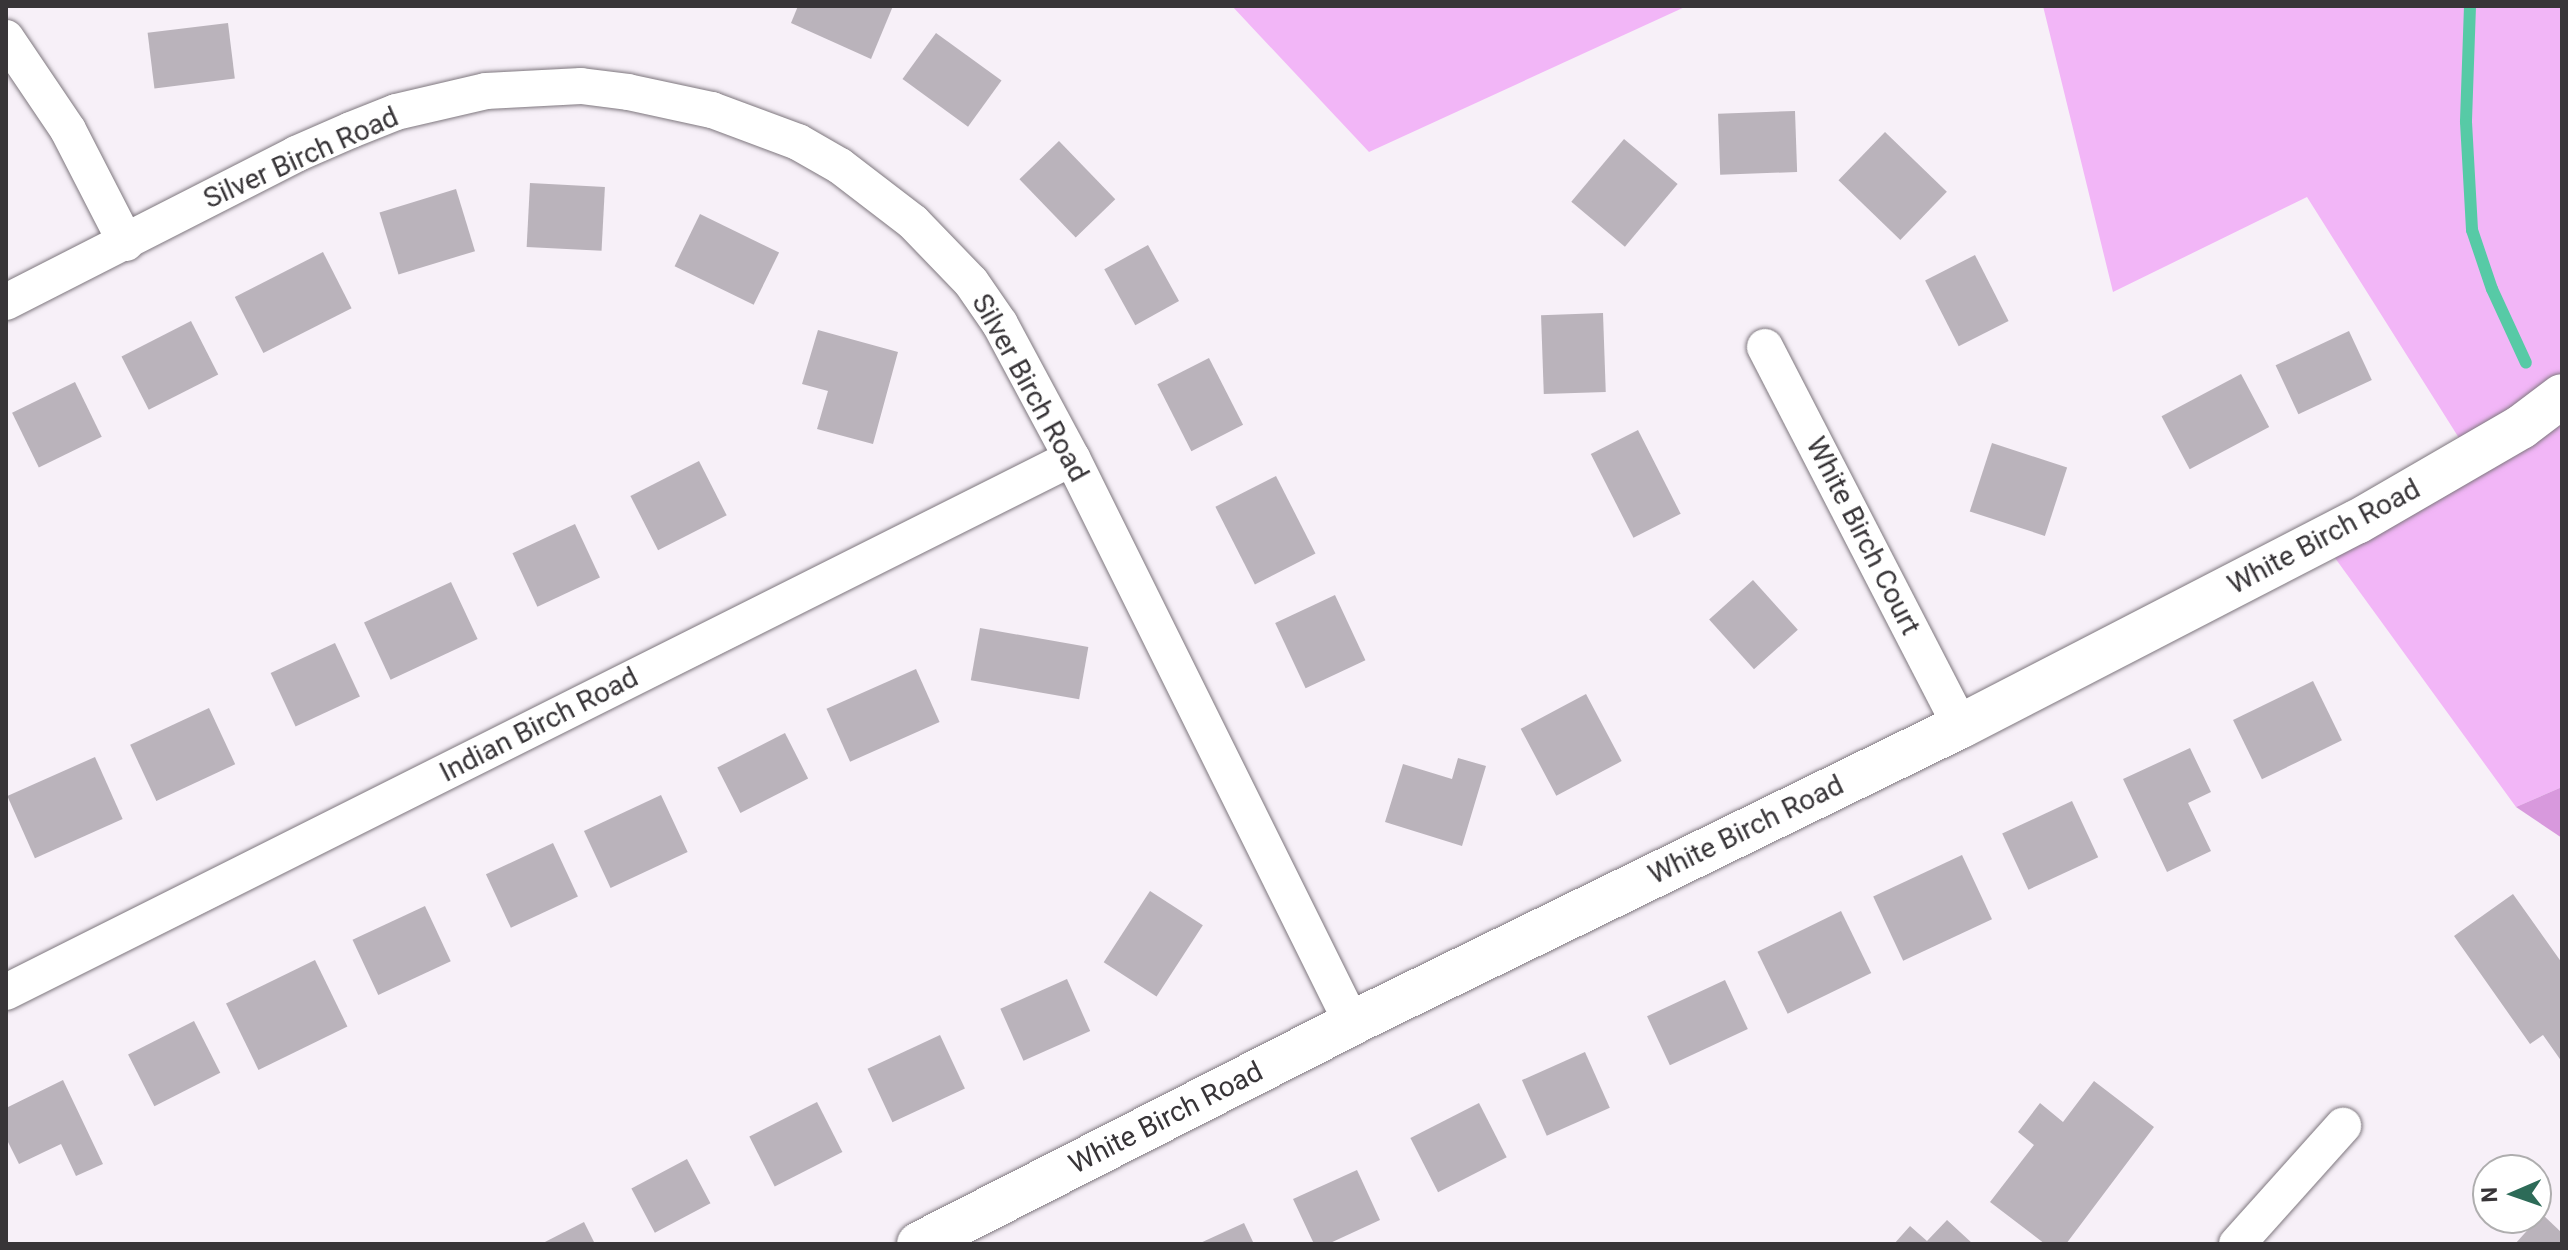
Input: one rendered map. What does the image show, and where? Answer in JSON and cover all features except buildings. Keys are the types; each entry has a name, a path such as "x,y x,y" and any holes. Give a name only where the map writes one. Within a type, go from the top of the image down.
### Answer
{"street":[{"path":"6,38 68,130 126,243"},
{"name":"Silver Birch Road","path":"6,302 296,154 396,112 438,101 537,86 581,86 669,99 798,142 840,166 913,222 971,282 1000,324 1072,458 1352,1023"},
{"name":"White Birch Court","path":"1765,347 1961,726"},
{"name":"White Birch Road","path":"919,1244 1352,1023 1961,726 2357,522 2521,427 2562,396"},
{"name":"Indian Birch Road","path":"6,992 1072,458"},
{"path":"2237,1244 2343,1126"}],"shaded area":[{"path":"1232,6 1687,6 1369,152"},
{"path":"2043,6 2562,6 2562,787 2516,807 2327,547 2476,465 2307,197 2113,292"},
{"path":"2562,787 2562,838 2516,807"}],"waterway":[{"path":"2470,6 2466,122 2472,230 2492,289 2526,363"}]}
